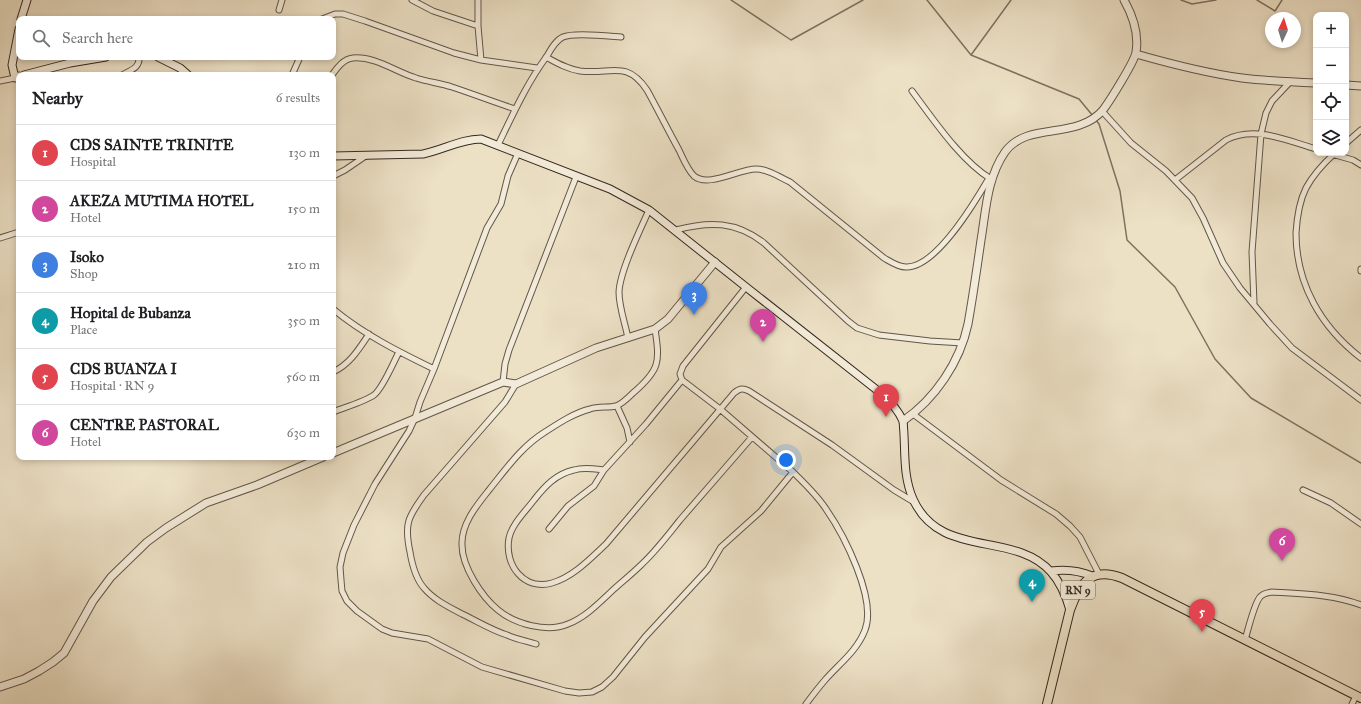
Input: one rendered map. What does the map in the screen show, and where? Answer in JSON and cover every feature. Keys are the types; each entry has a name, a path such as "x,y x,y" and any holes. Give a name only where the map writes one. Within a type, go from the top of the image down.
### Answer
{"main road":[{"name":"RN 9","path":"1048,704 1070,610 1078,591 1086,580 1095,575 1106,574 1122,578 1358,697"}],"street":[{"path":"22,16 27,0"},
{"path":"279,10 282,0"},
{"path":"412,0 433,11 478,26"},
{"path":"478,0 478,26 481,60"},
{"path":"546,57 570,69 582,71 612,70 634,74 647,90 684,160 695,176 702,180 712,180 746,170 757,169 767,171 790,182 884,258 895,265 906,267 917,265 926,261 936,252 991,179 1006,151 1014,143 1038,133 1079,126 1089,122 1102,111 1136,54 1137,41 1135,27 1124,0"},
{"path":"330,16 335,14 351,16 449,51 481,60 537,68"},
{"path":"498,145 537,68 556,43 562,38 568,36 621,37"},
{"path":"16,44 12,65 16,75"},
{"path":"1136,54 1204,71 1242,78 1289,83 1313,83"},
{"path":"334,72 342,63 352,58 378,62 416,78 450,86 515,109"},
{"path":"36,72 88,60"},
{"path":"127,72 139,64 139,60"},
{"path":"164,60 185,72"},
{"path":"293,72 299,60"},
{"path":"0,82 16,77"},
{"path":"1254,303 1252,252 1260,134 1266,113 1272,101 1289,83"},
{"path":"1349,85 1361,86"},
{"path":"912,91 949,139 970,162 991,179"},
{"path":"1102,111 1131,143 1176,180 1195,202 1230,275 1270,324 1292,348 1361,400"},
{"path":"1349,140 1361,130"},
{"path":"1176,180 1226,140 1234,136 1243,134 1260,134 1313,149"},
{"path":"336,156 423,154 473,139 481,139 610,189 639,203 676,230 893,404 903,421 906,477 914,502 925,518 935,528 949,535 966,540 1019,552 1040,563 1051,571 1063,589 1070,610"},
{"path":"518,153 508,176 501,204 487,228 415,418 409,431 375,484 354,525 343,553 340,567 341,580 342,591 347,601 357,611 382,629 392,633 428,639 482,667 566,691 579,693 592,692 602,688 613,677 645,637 708,570 721,547 762,511 793,472"},
{"path":"336,174 368,155"},
{"path":"1330,156 1315,174 1306,188 1300,204 1297,222 1298,257 1307,291 1317,310 1328,327 1340,340 1361,358"},
{"path":"1339,156 1353,160 1361,165"},
{"path":"503,382 505,364 509,350 576,177"},
{"path":"903,421 913,414 931,396 950,369 963,343 968,324 991,179"},
{"path":"628,338 620,305 619,292 621,279 649,210"},
{"path":"676,230 702,224 729,226 743,229 764,243 857,328 879,335 963,343"},
{"path":"0,238 16,233"},
{"path":"536,644 506,635 446,606 424,588 416,574 411,560 408,538 408,521 412,511 424,495 505,402 516,384 582,353 615,341 656,329 668,319 715,262"},
{"path":"746,287 683,366 680,374 682,380 720,409 793,472 825,508 848,545 863,588 868,610 865,630 858,643 806,704"},
{"path":"336,315 399,352 434,369"},
{"path":"656,329 658,358 656,367 650,378 617,406 592,408 581,412 543,433 517,455 484,495 468,520 463,534 462,545 464,557 471,574 485,598 502,614 541,627 559,627 574,622 594,608 642,564 752,437"},
{"path":"336,370 352,358 369,334"},
{"path":"336,411 373,396 381,385 399,352"},
{"path":"549,529 568,506 594,486 604,470 630,442 682,380"},
{"path":"336,452 503,382 516,384"},
{"path":"604,470 575,469 562,474 552,480 542,490 518,520 509,538 509,548 510,561 522,579 531,584 542,585 552,583 565,578 592,557 606,544 720,409 739,389 749,391 832,445 894,490 914,502"},
{"path":"617,406 627,428 630,442"},
{"path":"913,414 1001,480 1056,514 1070,526 1080,537 1095,575"},
{"path":"0,687 24,679 53,662 64,653 93,601 111,577 147,542 166,528 206,503 257,485 316,460"},
{"path":"1303,490 1331,503 1361,524"},
{"path":"1051,571 1067,569 1095,575"},
{"path":"1245,640 1257,603 1260,596 1265,593 1311,594 1351,601 1361,605"},
{"path":"1352,704 1358,697"}],"waterway":[{"path":"731,0 791,40 863,0"},
{"path":"927,0 971,55 1011,0"},
{"path":"1181,0 1192,4 1216,0"},
{"path":"1257,0 1275,11 1282,0"},
{"path":"971,55 1079,99 1093,116"},
{"path":"1095,119 1099,124 1120,191 1127,240 1175,287 1215,359 1251,398 1361,463"}],"place":[{"name":"Isoko","path":"694,315"},
{"name":"AKEZA MUTIMA HOTEL","path":"763,342"},
{"name":"CDS SAINTE TRINITE","path":"886,417"},
{"name":"CENTRE PASTORAL","path":"1282,561"},
{"name":"Hopital de Bubanza","path":"1032,602"},
{"name":"CDS BUANZA I","path":"1202,632"}]}
